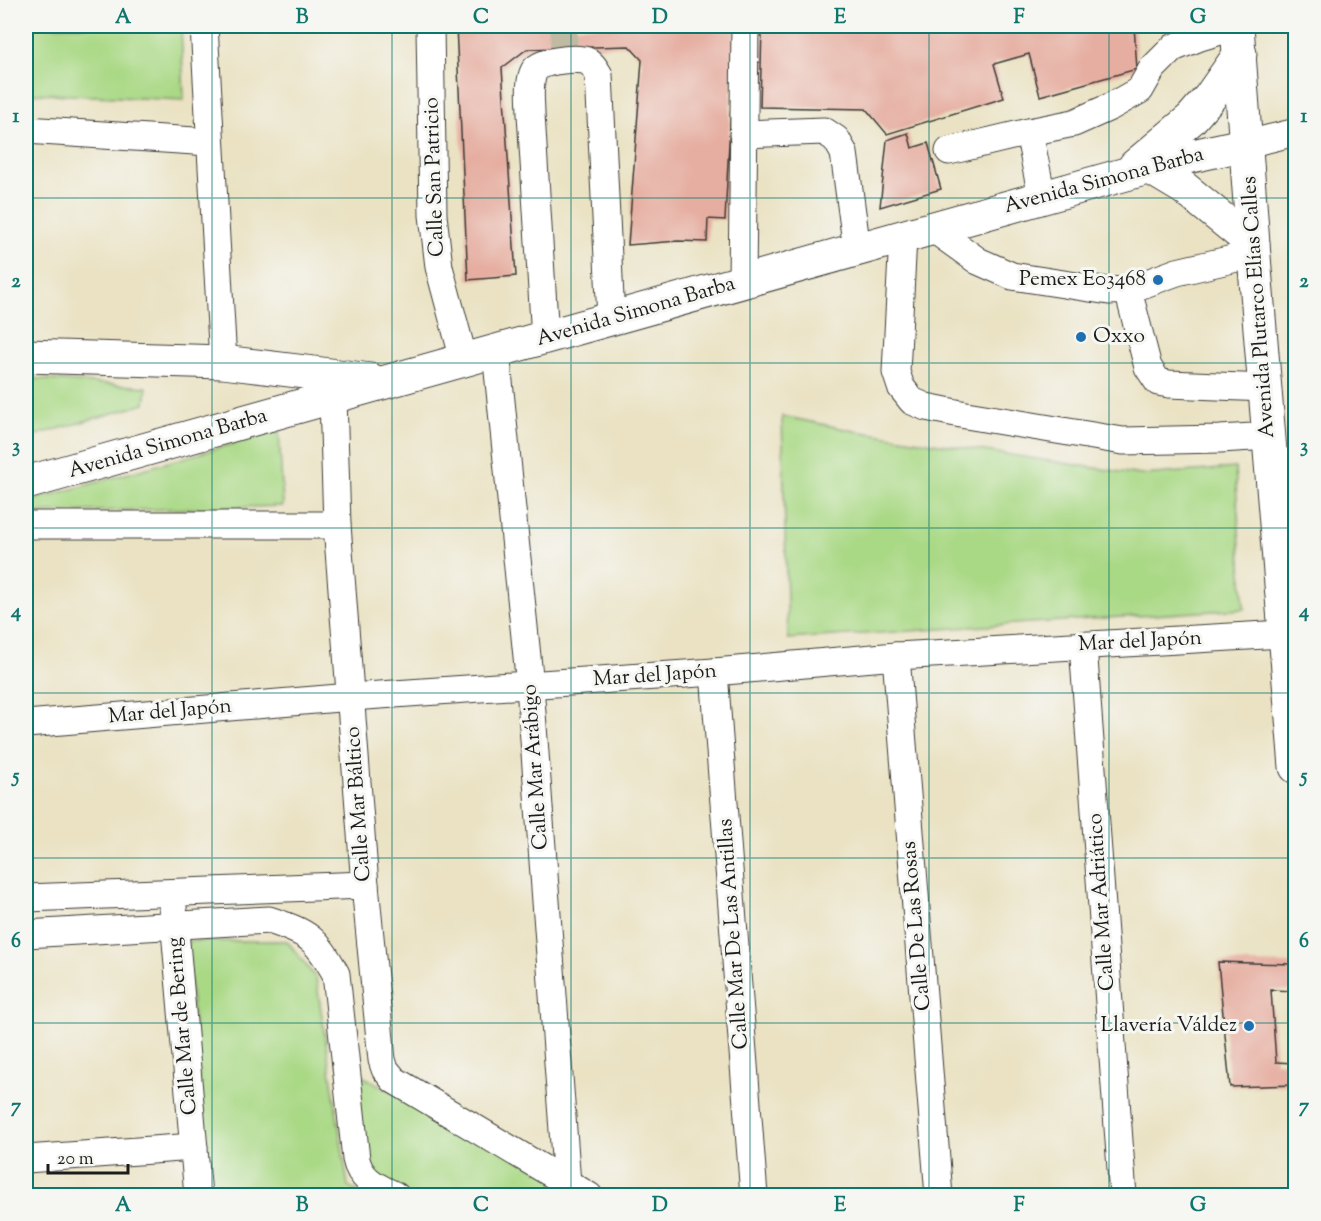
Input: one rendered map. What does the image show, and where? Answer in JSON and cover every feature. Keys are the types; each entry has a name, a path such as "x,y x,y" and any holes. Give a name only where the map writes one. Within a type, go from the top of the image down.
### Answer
{"main road":[{"name":"Avenida Plutarco Elías Calles","path":"1238,35 1253,249 1266,388 1279,454 1285,634 1293,696 1296,767"},
{"path":"1238,35 1210,97 1191,119 1138,170 1184,188 1253,249"},
{"name":"Avenida Simona Barba","path":"26,483 1138,170 1247,144"},
{"path":"26,356 223,362 385,382"}],"street":[{"path":"204,26 223,362"},
{"name":"Calle San Patricio","path":"430,26 433,214 439,267 464,360"},
{"path":"742,282 745,27"},
{"path":"949,151 1074,123 1140,90 1152,69 1173,48 1200,37 1238,35"},
{"path":"545,338 531,114 531,80 535,69 564,54 594,66 599,75 611,319"},
{"path":"26,130 210,142"},
{"path":"743,134 824,131 836,139 844,153 857,250"},
{"path":"1029,132 1042,197"},
{"path":"1247,144 1296,132"},
{"path":"1253,249 1177,272 1128,290 1109,291 1012,276 918,232 896,372 901,387 912,401 926,407 1123,441 1170,441 1279,454"},
{"path":"1128,290 1148,367 1158,381 1169,384 1266,388"},
{"name":"Calle Mar Arábigo","path":"496,352 578,1190"},
{"name":"Calle Mar Báltico","path":"333,398 337,525 365,885 380,1048 385,1069 394,1080 578,1190"},
{"path":"26,525 337,525"},
{"name":"Mar del Japón","path":"26,724 896,656 1285,634"},
{"name":"Calle Mar Adriático","path":"1083,645 1123,1196"},
{"name":"Calle De Las Rosas","path":"896,656 939,1196"},
{"name":"Calle Mar De Las Antillas","path":"714,672 754,1196"},
{"path":"26,898 365,885"},
{"name":"Calle Mar de Bering","path":"171,892 198,1196"},
{"path":"99,896 99,929"},
{"path":"26,934 269,920 300,930 322,948 336,975 357,1166 363,1177 396,1196"},
{"path":"26,1159 194,1147"}],"green space":[{"path":"26,26 181,26 184,100 26,93"},
{"path":"26,378 147,387 145,404 26,438"},
{"path":"782,416 855,431 1141,475 1235,468 1244,609 788,639"},
{"path":"279,431 283,506 26,513 26,502"},
{"path":"186,941 287,941 316,978 348,1186 365,1195 210,1195"},
{"path":"358,1074 594,1195 403,1195 361,1175"}],"building":[{"path":"456,26 735,26 725,220 708,219 707,242 678,241 628,245 642,60 629,46 527,49 502,68 516,276 468,280"},
{"path":"762,26 1134,26 1137,69 1040,96 1029,54 994,64 1004,98 887,134 866,109 760,107"},
{"path":"908,133 912,148 928,143 941,189 880,207 887,140"},
{"name":"Llavería Váldez","path":"1218,962 1291,964 1296,980 1296,991 1271,990 1276,1062 1293,1063 1294,1085 1230,1087"}],"tunnel":[{"path":"564,26 564,48"}],"place":[{"name":"Pemex E03468","path":"1158,280"},
{"name":"Oxxo","path":"1081,337"},
{"name":"Llavería Váldez","path":"1249,1026"}]}
